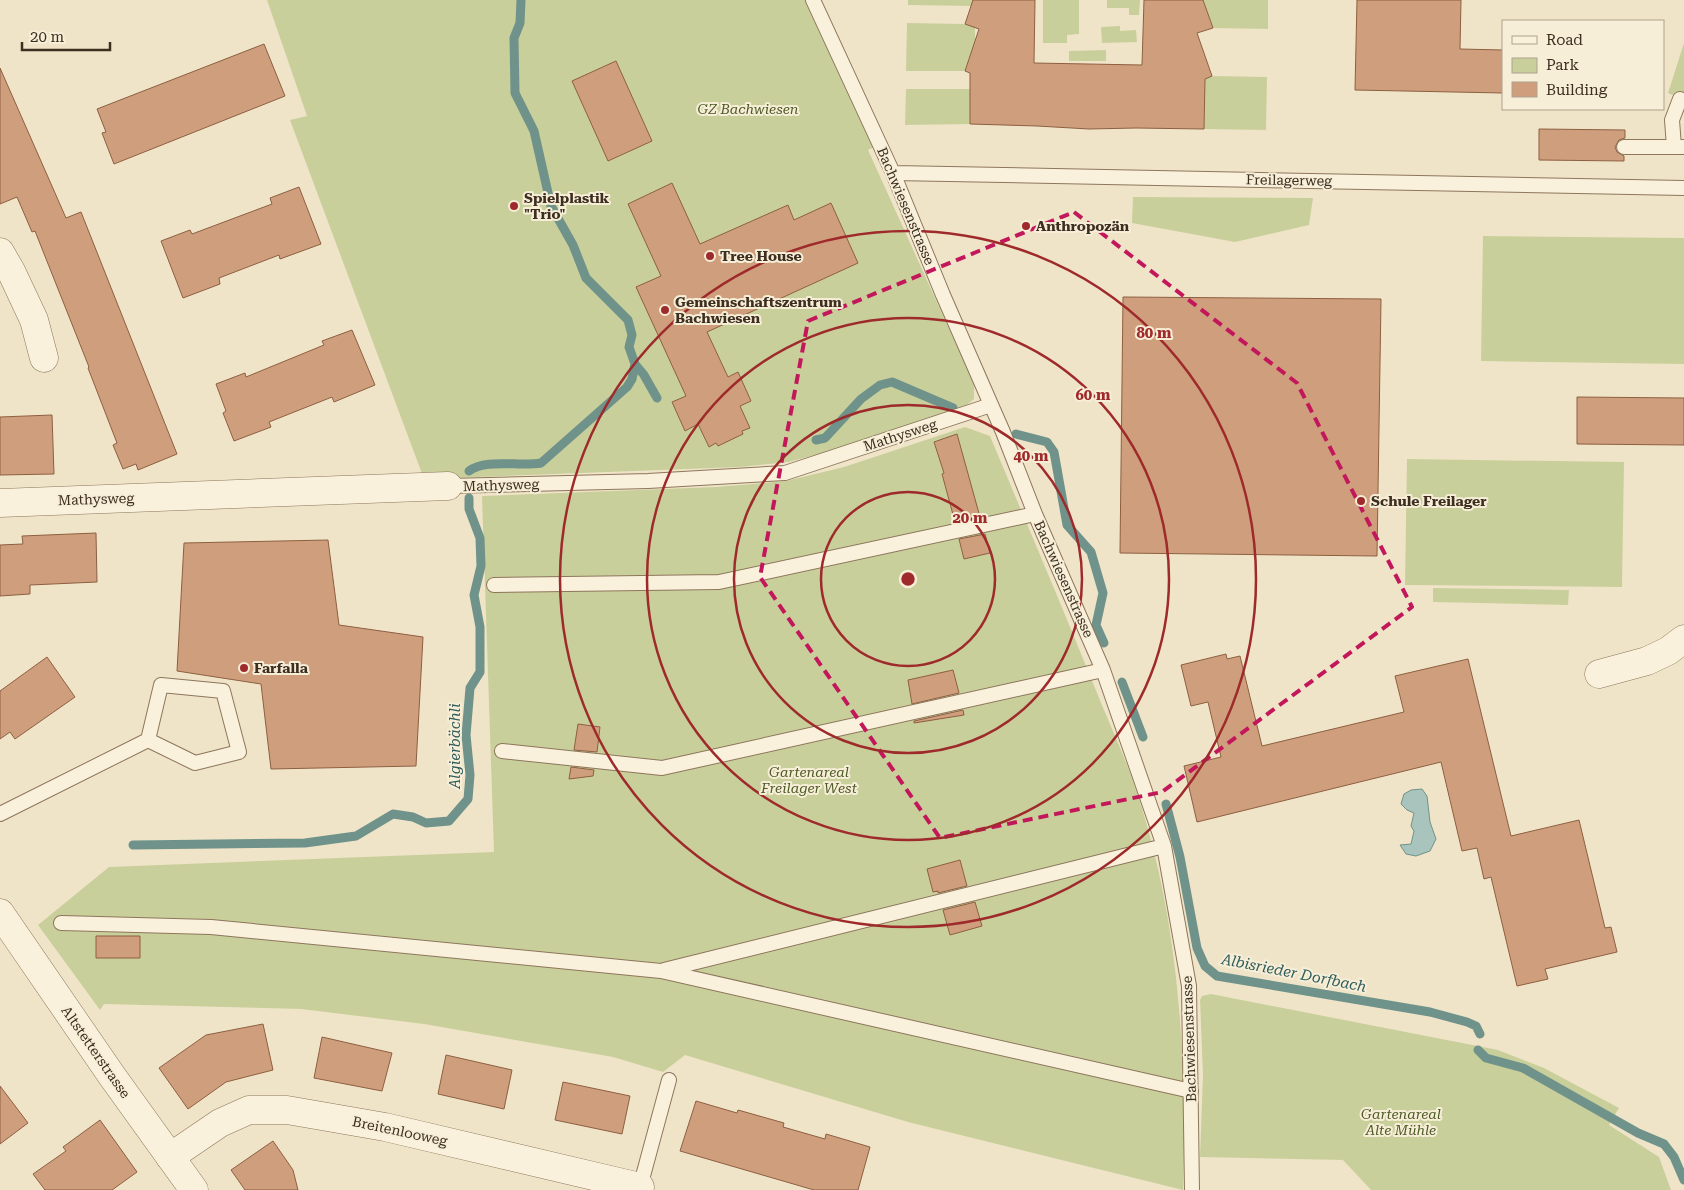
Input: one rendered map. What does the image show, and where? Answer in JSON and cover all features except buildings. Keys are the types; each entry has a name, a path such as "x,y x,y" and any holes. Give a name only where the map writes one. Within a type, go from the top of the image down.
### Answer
{"street":[{"path":"0,252 11,270 34,320 44,358"},
{"name":"Mathysweg","path":"0,503 448,486"},
{"path":"1599,674 1647,661 1668,651 1684,639"},
{"name":"Altstetterstrasse","path":"0,913 194,1190"},
{"name":"Breitenlooweg","path":"170,1157 220,1123 249,1110 287,1110 385,1126 640,1187"}],"lane":[{"name":"Bachwiesenstrasse","path":"813,0 893,173 1035,514 1103,670 1164,846 1189,986 1192,1190"},
{"path":"1624,147 1679,147 1672,120 1680,99"},
{"name":"Freilagerweg","path":"893,173 1684,188"},
{"name":"Mathysweg","path":"448,486 648,481 785,473 991,405"},
{"path":"494,585 719,582 1035,514"},
{"path":"502,751 662,768 1103,670"},
{"path":"160,685 223,691 239,752 195,763 148,740 160,685"},
{"path":"0,814 148,740"},
{"path":"661,971 1164,846"},
{"path":"60,923 211,927 661,971 1191,1091"},
{"path":"640,1187 669,1080"}],"highlighted area":[{"path":"1074,212 1297,383 1412,607 1162,792 940,838 760,577 808,321"}],"green space":[{"name":"GZ Bachwiesen","path":"267,0 807,0 876,146 868,150 974,384 974,399 963,408 835,450 788,462 740,467 424,479 290,120 307,116"},
{"path":"908,0 974,0 974,8 971,6 908,5"},
{"path":"1043,0 1079,0 1079,34 1067,35 1067,43 1043,43"},
{"path":"1107,0 1140,0 1139,15 1129,15 1129,8 1107,8"},
{"path":"1203,0 1268,0 1268,29 1213,28 1207,11 1203,12"},
{"path":"907,23 965,24 975,27 975,53 971,54 965,71 906,71"},
{"path":"1120,26 1120,31 1136,30 1137,42 1102,43 1101,27"},
{"path":"1684,43 1684,100 1668,93"},
{"path":"1106,50 1106,61 1069,61 1069,51"},
{"path":"1212,76 1267,77 1266,130 1204,129 1205,104 1201,103 1203,79"},
{"path":"906,89 974,89 970,101 970,124 905,125"},
{"path":"1133,197 1313,198 1309,225 1235,242 1132,223"},
{"path":"1483,236 1684,238 1684,364 1481,361"},
{"name":"Gartenareal Freilager West","path":"965,427 990,436 1126,762 1150,836 1162,885 1177,986 1183,1088 1183,1190 908,1122 685,1055 663,1072 613,1057 424,1024 301,1009 104,1004 100,1010 38,925 109,867 494,852 482,496 716,487 786,481 844,467"},
{"path":"1407,459 1624,462 1622,587 1405,585"},
{"path":"1433,588 1569,590 1568,605 1433,602"},
{"name":"Gartenareal Alte Mühle","path":"1211,994 1498,1050 1544,1068 1619,1108 1609,1125 1659,1157 1671,1190 1371,1190 1343,1160 1200,1157 1203,1075 1200,1000 1202,996"}],"water":[{"path":"1422,789 1427,796 1430,822 1436,839 1430,851 1416,856 1406,854 1400,845 1411,844 1414,831 1411,826 1414,813 1407,810 1401,804 1404,794 1411,790"}],"waterway":[{"name":"Albisrieder Dorfbach","path":"521,0 520,23 514,38 515,93 534,131 551,206 573,245 586,278 628,320 632,335 629,347 635,364 644,375 657,398"},
{"name":"Algierbächli","path":"469,471 484,465 541,463 627,387 632,379 635,364"},
{"name":"Albisrieder Dorfbach","path":"816,440 825,438 861,399 880,385 892,382 953,408"},
{"name":"Albisrieder Dorfbach","path":"1016,434 1047,442 1054,452 1067,525 1091,552 1103,593 1096,625 1104,643"},
{"name":"Algierbächli","path":"133,845 305,843 356,836 393,814 413,817 426,823 449,821 468,799 470,775 466,735 470,688 480,672 480,627 474,595 481,566 480,538 469,509 469,498"},
{"name":"Albisrieder Dorfbach","path":"1122,682 1143,737"},
{"name":"Albisrieder Dorfbach","path":"1166,804 1180,857 1197,948 1205,966 1217,976 1430,1012 1467,1022 1476,1026 1480,1034"},
{"name":"Albisrieder Dorfbach","path":"1478,1050 1486,1058 1523,1068 1638,1133 1664,1144 1674,1157 1684,1180"}],"place":[{"name":"Spielplastik \"Trio\"","path":"514,206"},
{"name":"Anthropozän","path":"1026,226"},
{"name":"Tree House","path":"710,256"},
{"name":"Gemeinschaftszentrum Bachwiesen","path":"665,310"},
{"name":"Schule Freilager","path":"1361,501"},
{"name":"Farfalla","path":"244,668"}]}
